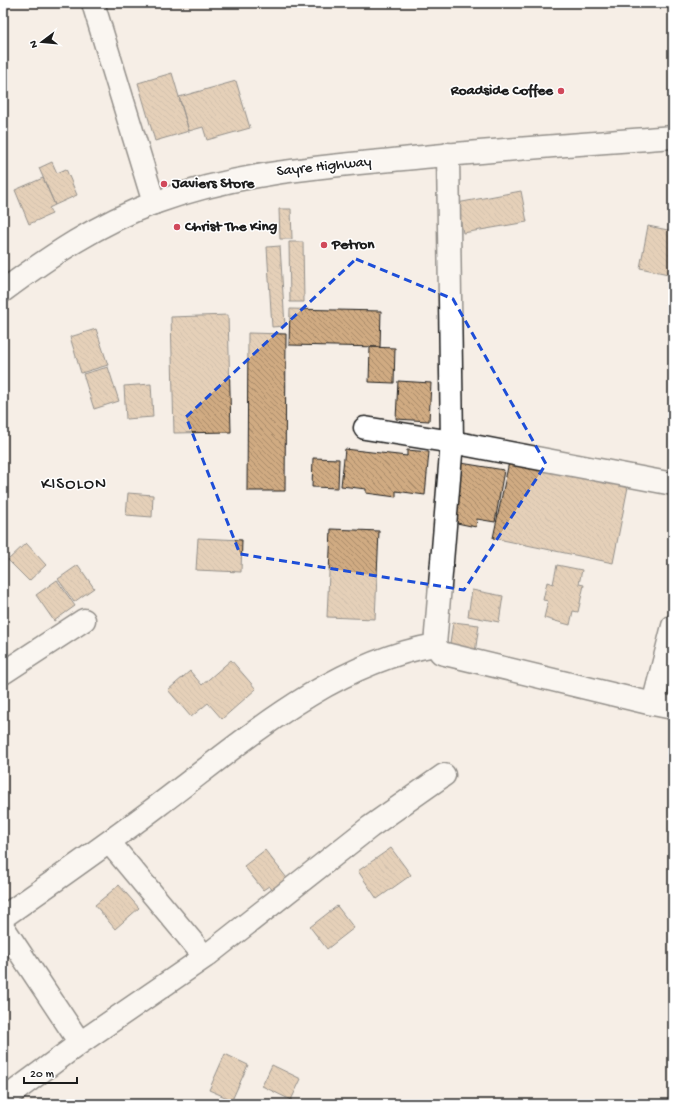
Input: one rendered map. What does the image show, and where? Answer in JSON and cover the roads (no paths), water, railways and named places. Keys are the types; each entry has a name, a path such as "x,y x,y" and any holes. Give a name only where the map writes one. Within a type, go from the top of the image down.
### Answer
{"main road":[{"path":"93,3 154,203"},
{"name":"Sayre Highway","path":"3,291 58,251 106,224 154,203 252,176 316,167 448,154 673,137"},
{"path":"448,154 452,442 435,645 441,653 663,706 673,626"},
{"path":"365,428 452,442 673,484"},
{"path":"3,673 84,620"},
{"path":"3,917 109,842 266,724 324,687 363,667 410,649 435,645"},
{"path":"3,1100 80,1043 205,957 370,827 444,775"},
{"path":"109,842 205,957"},
{"path":"3,927 80,1043"}],"place":[{"name":"Roadside Coffee","path":"561,91"},
{"name":"Javiers Store","path":"164,184"},
{"name":"Christ The King","path":"177,227"},
{"name":"Petron","path":"324,245"}],"district":[{"name":"KISOLON","path":"74,485"}]}
